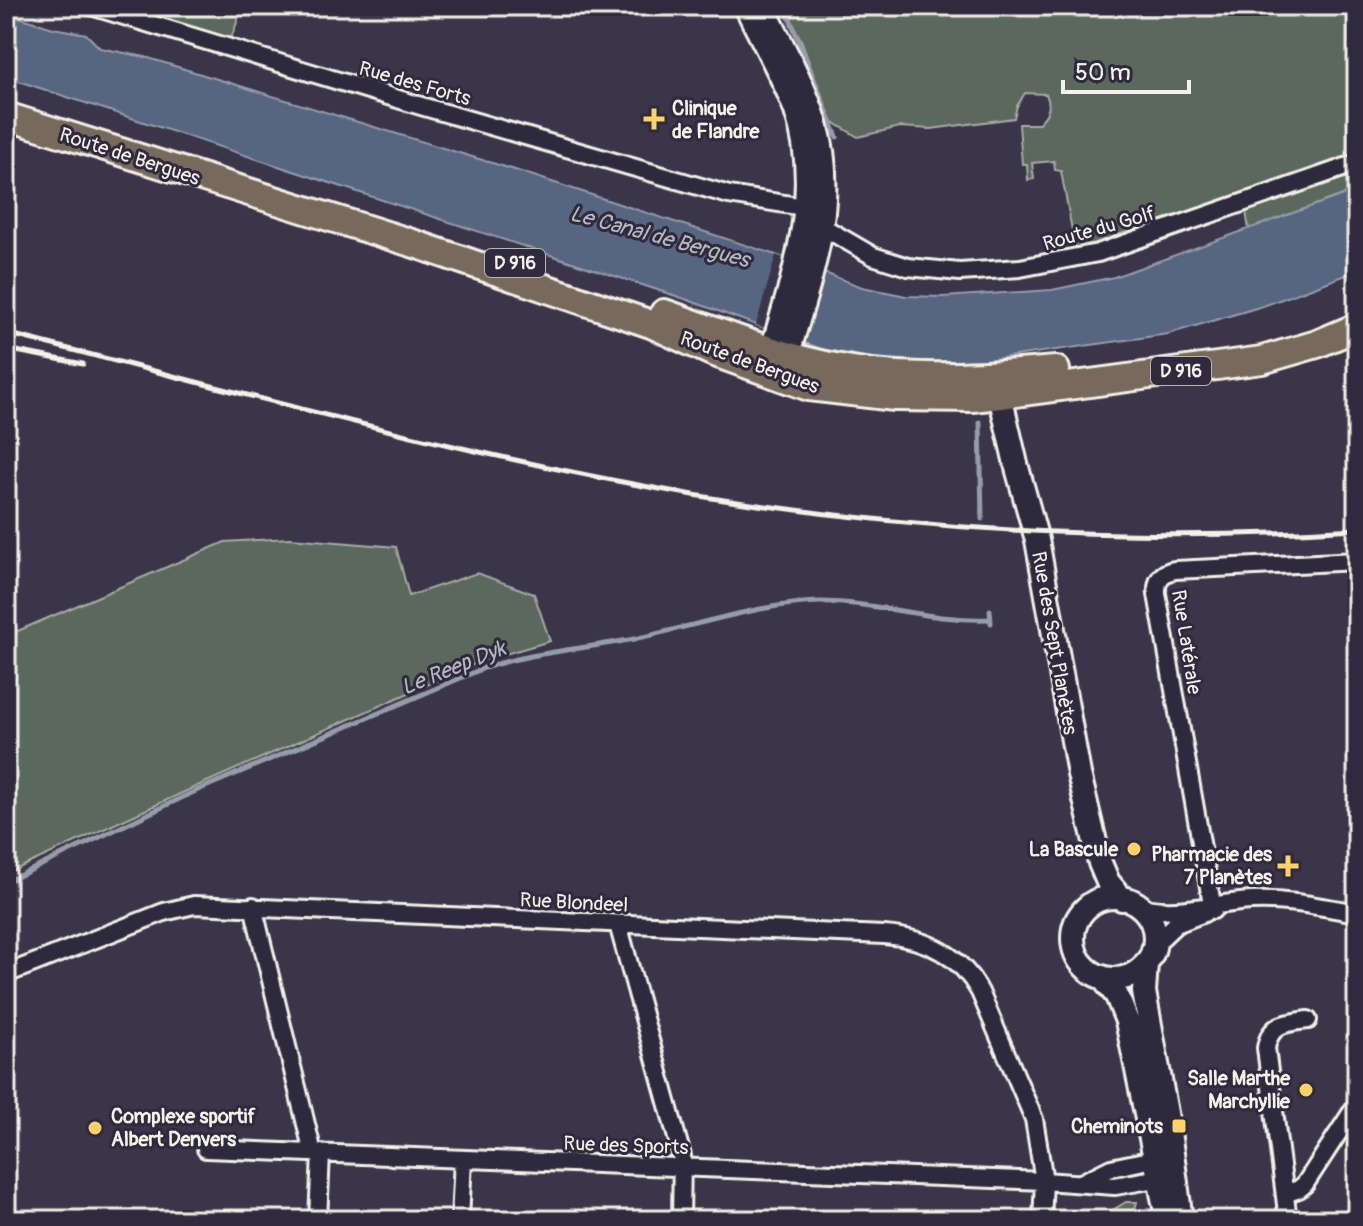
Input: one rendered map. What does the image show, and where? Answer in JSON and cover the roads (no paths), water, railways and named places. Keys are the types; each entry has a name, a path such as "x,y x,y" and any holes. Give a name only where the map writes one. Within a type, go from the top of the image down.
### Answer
{"main road":[{"name":"Route de Bergues","path":"6,116 404,240 651,324 712,352 779,354 816,389 871,395 972,398 1004,384 1262,360 1317,344 1357,326"}],"street":[{"name":"Rue des Forts","path":"91,6 219,46 813,217"},
{"path":"746,6 790,97 799,123 813,217"},
{"path":"763,6 816,123 824,161 807,259 779,354"},
{"name":"Route du Golf","path":"813,217 873,256 908,267 951,272 1020,268 1098,253 1357,163"},
{"name":"Rue des Sept Planètes","path":"1004,384 1016,464 1031,513 1079,774 1100,863 1105,876 1130,902"},
{"name":"Rue Latérale","path":"1212,907 1157,594 1159,580 1175,570 1357,561"},
{"name":"Rue des Sept Planètes","path":"1079,774 1082,823 1091,880 1085,910"},
{"path":"1181,1220 1124,1013 1117,996 1102,977 1084,966 1074,947 1075,925 1085,910 1100,900 1130,902 1161,911 1281,901 1357,913"},
{"path":"1130,902 1151,923 1144,992 1166,1167 1168,1220"},
{"name":"Rue Blondeel","path":"6,974 174,909 194,905 894,936 924,942 957,962 975,983 1031,1110 1044,1181 1042,1220"},
{"path":"253,906 317,1153 318,1220"},
{"path":"1102,977 1126,977 1176,924 1212,907"},
{"path":"618,924 680,1146 683,1167 681,1220"},
{"path":"1288,1220 1267,1043 1271,1031 1279,1024 1308,1020"},
{"path":"1285,1194 1305,1184 1357,1104"},
{"name":"Rue des Sports","path":"206,1149 1081,1183 1111,1168 1166,1167"},
{"path":"460,1220 463,1159"}],"water":[{"name":"Le Canal de Bergues","path":"6,13 53,28 86,34 100,48 145,57 515,170 776,255 862,287 906,296 943,297 1052,290 1114,277 1357,190 1357,271 1263,306 1168,334 972,362 881,360 822,349 685,299 6,77"}],"waterway":[{"path":"785,6 837,137"},
{"path":"980,422 982,519"},
{"name":"Le Reep Dyk","path":"6,882 198,790 502,663 634,639 798,603 842,603 948,618 991,619"},
{"name":"Le Reep Dyk","path":"990,610 991,623"}],"railway":[{"path":"6,333 453,446 724,500 881,520 1040,531 1199,534 1357,529"},
{"path":"6,349 83,364"}],"place":[{"name":"Clinique de Flandre","path":"654,119"},
{"name":"La Bascule","path":"1134,849"},
{"name":"Pharmacie des 7 Planètes","path":"1288,866"},
{"name":"Salle Marthe Marchyllie","path":"1306,1090"},
{"name":"Cheminots","path":"1179,1126"},
{"name":"Complexe sportif Albert Denvers","path":"95,1128"}]}
